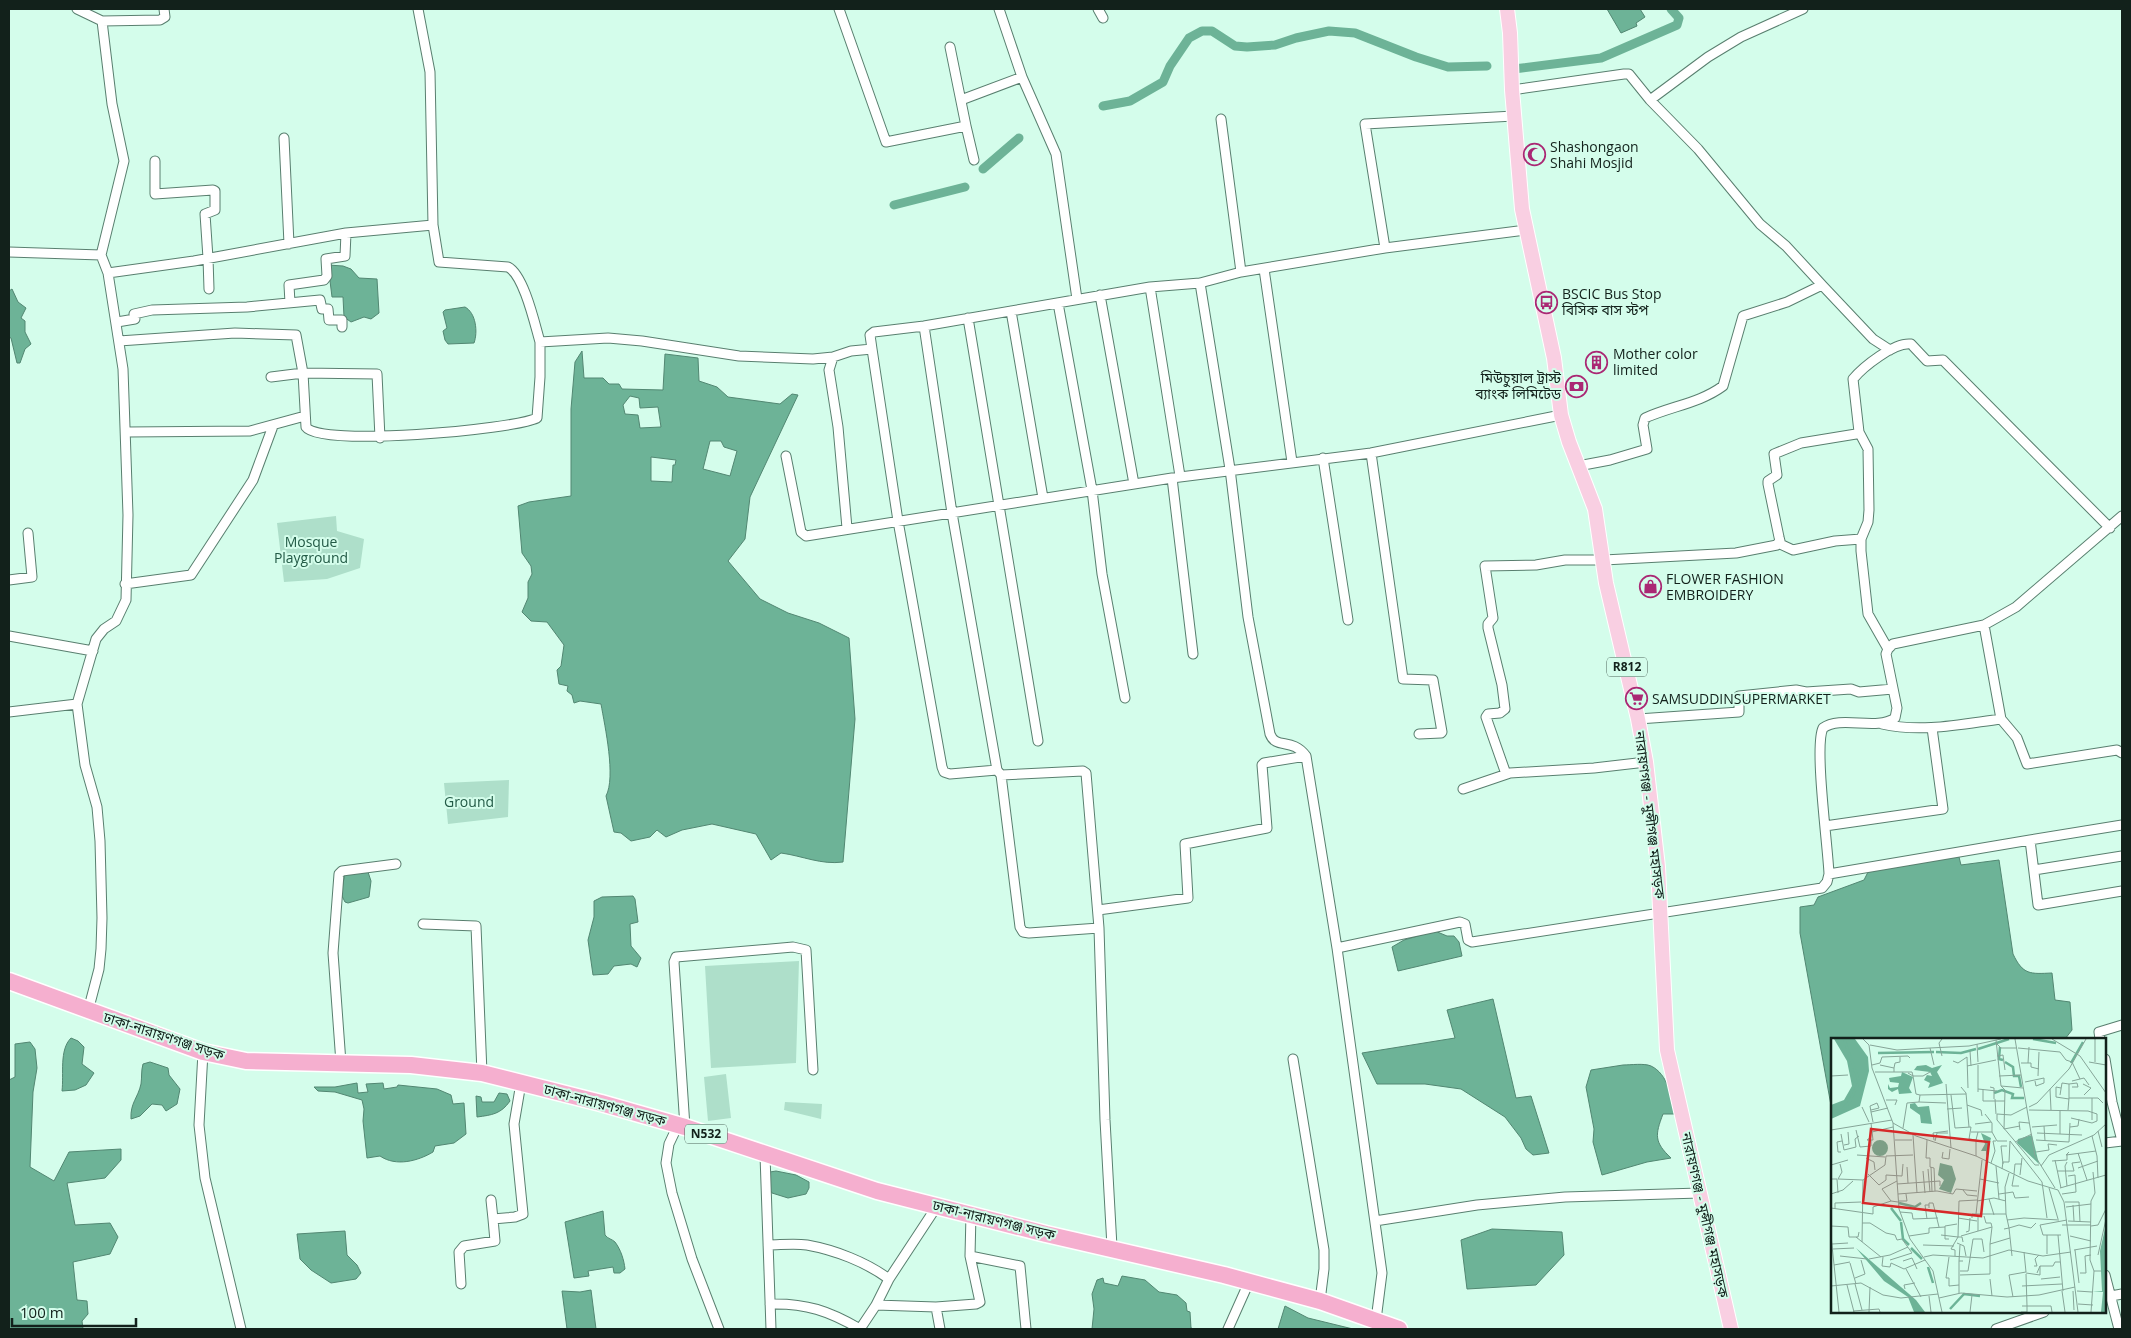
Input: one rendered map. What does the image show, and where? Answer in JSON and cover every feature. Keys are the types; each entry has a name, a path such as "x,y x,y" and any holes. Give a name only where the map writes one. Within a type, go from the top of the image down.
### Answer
{"highway":[{"name":"ঢাকা-নারায়ণগঞ্জ সড়ক","path":"9,981 203,1052 246,1061 411,1065 482,1073 681,1126 878,1191 1046,1234 1112,1248 1249,1282 1320,1301 1398,1329"}],"main road":[{"name":"নারায়ণগঞ্জ - মুন্সীগঞ্জ মহাসড়ক","path":"1507,9 1518,179 1526,230 1554,358 1562,415 1578,466 1595,509 1606,583 1638,718 1646,762 1662,911 1667,1050 1731,1329"}],"street":[{"path":"77,9 102,21 160,20 164,17 164,9"},
{"path":"119,341 235,333 296,335 302,373 306,427 310,431 380,438 504,426 535,420 538,416 540,342 529,302 514,272 508,267 439,262 433,225 430,72 418,9"},
{"path":"839,9 886,142 966,126"},
{"path":"999,9 1022,77 1056,154 1076,299"},
{"path":"1098,9 1103,18"},
{"path":"1650,100 1708,57 1733,42 1804,9"},
{"path":"88,1011 99,969 101,949 100,841 97,807 84,765 77,704 86,666 96,639 99,633 121,614 126,600 128,515 124,369 108,274 101,255 124,161 112,104 102,21"},
{"path":"950,47 974,160"},
{"path":"1512,90 1629,74 1650,100 1698,149 1760,224 1786,246 1873,339 1890,350"},
{"path":"961,100 1022,77"},
{"path":"1385,248 1364,124 1514,116"},
{"path":"1221,119 1241,272"},
{"path":"284,138 289,244"},
{"path":"155,161 155,194 214,190 215,210 204,214 209,289"},
{"path":"108,274 346,233 433,225"},
{"path":"1112,1248 1105,1120 1099,928 1086,772 950,774 944,772 898,521 870,335 874,332 924,326 1076,299 1200,282 1241,272 1385,248 1526,230"},
{"path":"290,303 290,285 324,280 327,276 326,259 345,256 346,233"},
{"path":"9,252 101,255"},
{"path":"1264,269 1292,462"},
{"path":"1200,282 1230,469 1246,609 1270,734 1272,740 1294,744 1306,756 1337,948 1382,1273 1376,1320"},
{"path":"1578,466 1610,460 1647,449 1643,425 1645,418 1662,410 1710,396 1723,386 1743,316 1787,302 1822,285"},
{"path":"1150,288 1176,477 1193,654"},
{"path":"1100,296 1134,484"},
{"path":"117,322 134,319 134,314 152,310 247,307 321,300 322,309 328,310 329,320 342,320 342,327"},
{"path":"1058,303 1092,490 1102,574 1125,698"},
{"path":"1011,311 1044,498"},
{"path":"968,318 1038,742"},
{"path":"924,326 952,513 999,772 1020,927 1023,932 1029,933 1099,928"},
{"path":"540,342 608,338 642,341 739,356 813,359 872,349"},
{"path":"1337,948 1460,922 1465,924 1468,940 1472,942 1662,911 1822,888 1827,882 1829,874 1820,755 1821,732 1823,728 1833,724 1891,721 1895,718 1897,708 1886,660 1888,649 1868,614 1863,580 1861,539 1868,522 1868,449 1859,432 1853,380 1865,367 1890,350 1905,343 1911,344 1924,360 1943,360 2110,528"},
{"path":"830,357 829,370 838,427 847,528"},
{"path":"272,377 302,373 377,374 380,438"},
{"path":"786,456 803,535 806,536 847,528 1230,469 1371,453 1562,415"},
{"path":"127,432 250,431 305,416"},
{"path":"125,584 188,576 194,572 253,480 273,426"},
{"path":"1778,543 1779,537 1768,484 1768,480 1777,475 1774,454 1801,443 1859,432"},
{"path":"1371,453 1403,679 1433,680 1442,732 1419,734"},
{"path":"1323,458 1348,620"},
{"path":"1888,649 1898,642 1984,625 2016,607 2122,516"},
{"path":"9,580 32,577 28,533"},
{"path":"1506,774 1486,717 1488,714 1500,713 1505,709 1502,685 1488,628 1488,624 1494,618 1485,566 1536,565 1566,560 1604,560 1736,553 1778,543 1793,550 1835,541 1861,539"},
{"path":"1984,625 2001,719 2017,738 2027,764 2117,750 2122,753"},
{"path":"9,636 93,651"},
{"path":"1638,718 1739,712 1739,696 1796,690 1806,692 1851,689 1859,692 1893,689"},
{"path":"9,712 77,704"},
{"path":"1876,723 1898,728 1932,728 2001,719"},
{"path":"1825,826 1943,809 1932,728"},
{"path":"1098,910 1188,898 1184,844 1267,828 1262,765 1264,763 1306,756"},
{"path":"1463,789 1506,774 1594,768 1646,762"},
{"path":"1829,874 2122,825"},
{"path":"2030,840 2039,905 2122,891"},
{"path":"2034,870 2122,856"},
{"path":"341,1063 333,953 339,874 342,871 396,864"},
{"path":"423,924 476,926 482,1073"},
{"path":"719,1329 692,1260 672,1193 666,1163 669,1144 681,1126 674,962 676,957 793,947 806,950 813,1070"},
{"path":"2100,1038 2099,1032 2122,1025"},
{"path":"203,1052 199,1125 205,1178 241,1329"},
{"path":"1294,1059 1324,1250 1320,1301"},
{"path":"2106,1065 2112,1102 2116,1110 2122,1141 2106,1143"},
{"path":"493,1219 515,1217 522,1214 514,1124 521,1083"},
{"path":"765,1155 771,1329"},
{"path":"1375,1221 1477,1205 1565,1197 1700,1193"},
{"path":"461,1284 459,1252 461,1248 495,1241 491,1200"},
{"path":"770,1304 789,1304 818,1308 836,1315 860,1329 876,1305 889,1279 937,1206"},
{"path":"876,1305 936,1307 976,1304 980,1302 970,1256 971,1214"},
{"path":"768,1245 805,1245 830,1251 873,1268 889,1279"},
{"path":"970,1256 1020,1266 1026,1329"},
{"path":"2106,1279 2119,1329"},
{"path":"1228,1329 1249,1282"},
{"path":"2109,1293 2122,1294"},
{"path":"936,1307 940,1329"},
{"path":"1996,1329 2041,1313"}],"green space":[{"name":"Mosque Playground","path":"336,516 337,531 364,539 360,568 327,579 284,582 277,523"},
{"name":"Ground","path":"509,780 508,817 448,824 444,783"},
{"path":"799,961 796,1063 711,1068 705,966"},
{"path":"726,1074 731,1118 708,1121 704,1077"},
{"path":"785,1102 822,1104 821,1119 784,1110"}],"shaded area":[{"path":"1607,9 1640,9 1645,17 1636,23 1637,26 1621,33"},
{"path":"328,265 343,266 351,269 359,278 377,279 379,313 371,319 364,317 351,322 344,317 343,297 332,297"},
{"path":"12,289 18,302 26,308 21,318 25,321 25,332 31,344 25,349 20,363 17,363 11,338 9,337 9,291"},
{"path":"465,307 474,318 476,334 474,343 448,344 443,331 447,328 443,312 445,310"},
{"path":"582,351 584,378 603,378 609,384 619,384 622,389 663,390 665,354 698,358 699,381 717,387 728,397 780,404 792,394 798,395 750,497 745,539 728,561 760,599 788,613 819,623 849,638 855,719 843,862 820,861 781,853 771,860 756,834 712,824 682,830 666,837 657,830 650,837 631,841 621,833 614,832 606,796 609,788 610,765 601,704 580,701 574,703 572,695 567,691 568,686 559,684 557,670 561,666 564,645 547,622 531,621 522,612 528,598 528,582 532,574 531,566 522,553 518,506 529,502 571,496 571,409 575,362","holes":["630,396 639,398 640,408 658,407 661,427 640,428 638,415 625,414 623,405","710,441 721,441 724,447 737,451 730,476 703,469","651,457 676,460 675,465 673,465 672,482 651,481"]},
{"path":"1958,853 1961,865 1999,860 2013,954 2020,966 2028,972 2052,973 2055,1000 2070,1002 2072,1030 2066,1038 1831,1038 1831,1105 1800,933 1800,907 1814,905 1818,897 1864,880 1869,870"},
{"path":"368,872 371,881 369,897 348,903 345,902 341,894 345,873"},
{"path":"633,896 638,922 630,924 631,946 641,958 637,967 631,964 614,966 608,974 593,975 588,940 594,917 594,901 602,897"},
{"path":"1435,931 1447,936 1454,936 1459,942 1462,956 1398,971 1392,947 1404,940"},
{"path":"1493,999 1516,1098 1531,1096 1549,1153 1533,1155 1526,1149 1521,1138 1505,1117 1461,1089 1425,1084 1377,1084 1362,1053 1455,1038 1447,1010"},
{"path":"71,1038 78,1041 84,1047 82,1064 94,1073 86,1085 75,1090 62,1091 63,1056 67,1043"},
{"path":"30,1042 35,1049 37,1068 33,1092 30,1167 54,1181 69,1152 121,1149 121,1160 105,1178 67,1183 75,1225 110,1223 118,1237 110,1254 73,1262 77,1300 87,1301 88,1314 82,1321 83,1329 9,1329 9,1080 15,1077 15,1044"},
{"path":"150,1062 168,1068 169,1075 180,1089 177,1104 166,1111 162,1105 152,1104 140,1116 131,1119 133,1105 140,1089 143,1064"},
{"path":"1641,1064 1651,1066 1665,1080 1676,1114 1663,1114 1658,1127 1658,1138 1661,1147 1671,1158 1647,1162 1602,1175 1593,1142 1594,1129 1586,1087 1591,1070"},
{"path":"357,1083 358,1093 368,1092 366,1084 383,1083 384,1089 397,1087 398,1085 437,1089 451,1095 453,1104 464,1103 466,1134 454,1143 435,1146 433,1152 407,1162 393,1161 380,1156 367,1158 362,1100 335,1092 318,1091 314,1087 335,1087"},
{"path":"499,1093 507,1094 510,1101 507,1105 496,1113 477,1117 476,1096 481,1097 482,1102 494,1102"},
{"path":"776,1171 796,1175 809,1182 806,1194 788,1198 772,1193 768,1186 770,1172"},
{"path":"603,1211 605,1235 617,1245 622,1255 625,1269 620,1273 614,1273 613,1267 588,1271 589,1276 574,1278 565,1222"},
{"path":"1492,1229 1562,1232 1564,1255 1536,1285 1467,1289 1461,1240"},
{"path":"345,1231 347,1255 357,1265 361,1273 356,1279 331,1283 311,1270 300,1259 297,1234"},
{"path":"1122,1276 1145,1280 1159,1292 1177,1295 1186,1303 1187,1311 1190,1312 1191,1328 1194,1329 1092,1329 1094,1309 1092,1294 1097,1280 1103,1278 1104,1283 1118,1286"},
{"path":"591,1290 596,1329 567,1329 562,1291 580,1292"},
{"path":"1285,1306 1308,1318 1353,1329 1278,1329"}],"waterway":[{"path":"1514,69 1601,58 1677,25 1679,18 1671,9"},
{"path":"1103,106 1130,101 1163,82 1170,66 1189,38 1202,31 1212,31 1235,46 1247,47 1275,45 1296,38 1329,31 1355,33 1416,57 1448,67 1487,66"},
{"path":"983,169 1019,138"},
{"path":"894,205 965,187"}],"place":[{"name":"Shashongaon Shahi Mosjid","path":"1534,155"},
{"name":"BSCIC Bus Stop বিসিক বাস স্টপ","path":"1546,302"},
{"name":"Mother color limited","path":"1597,362"},
{"name":"মিউচুয়াল ট্রাস্ট ব্যাংক লিমিটেড","path":"1577,386"},
{"name":"FLOWER FASHION EMBROIDERY","path":"1650,587"},
{"name":"SAMSUDDINSUPERMARKET","path":"1636,699"}]}
